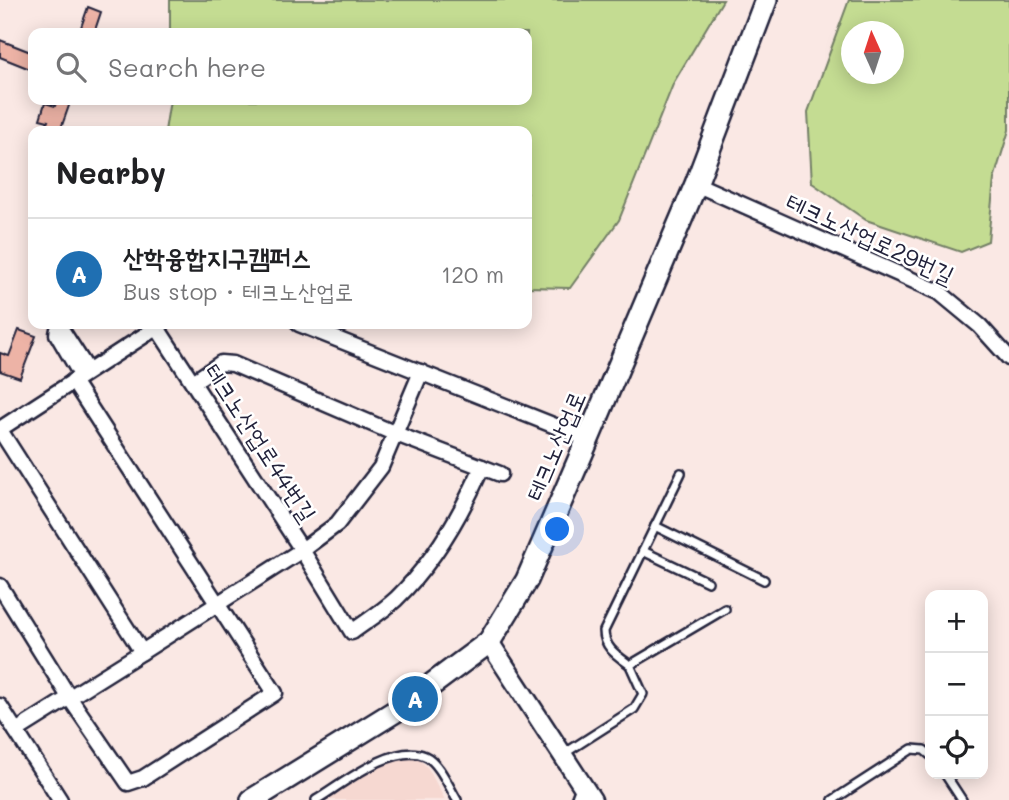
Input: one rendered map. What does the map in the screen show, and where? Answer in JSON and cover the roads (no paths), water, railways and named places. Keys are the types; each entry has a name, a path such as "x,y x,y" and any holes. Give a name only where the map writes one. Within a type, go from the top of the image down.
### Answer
{"main road":[{"name":"테크노산업로","path":"252,800 399,709 489,642 527,580 588,439 696,184 766,0"}],"street":[{"name":"테크노산업로29번길","path":"696,184 939,292 980,326 1009,358"},
{"name":"테크노산업로44번길","path":"142,652 0,429 153,329"},
{"name":"테크노산업로44번길","path":"161,329 302,550"},
{"path":"312,329 588,439"},
{"path":"193,382 221,363 233,364 396,434 500,474"},
{"name":"테크노산업로44번길","path":"16,731 302,550 337,524 381,467 421,372"},
{"path":"0,586 69,697 128,783 143,778 275,693 215,604 80,376"},
{"path":"302,550 352,632 395,600 430,559 463,511 482,467"},
{"path":"489,642 562,755 578,792 592,800"},
{"path":"0,706 60,800"}],"lane":[{"path":"562,755 634,709 643,694 630,664 612,652 604,637 604,631 681,473"},
{"path":"655,526 764,580"},
{"path":"643,551 708,582"},
{"path":"630,664 725,609"},
{"path":"833,800 912,749 925,751"},
{"path":"316,800 389,756 409,753 425,756 457,800"},
{"path":"948,779 962,800"}],"place":[{"name":"산학융합지구캠퍼스","path":"415,699"}]}
